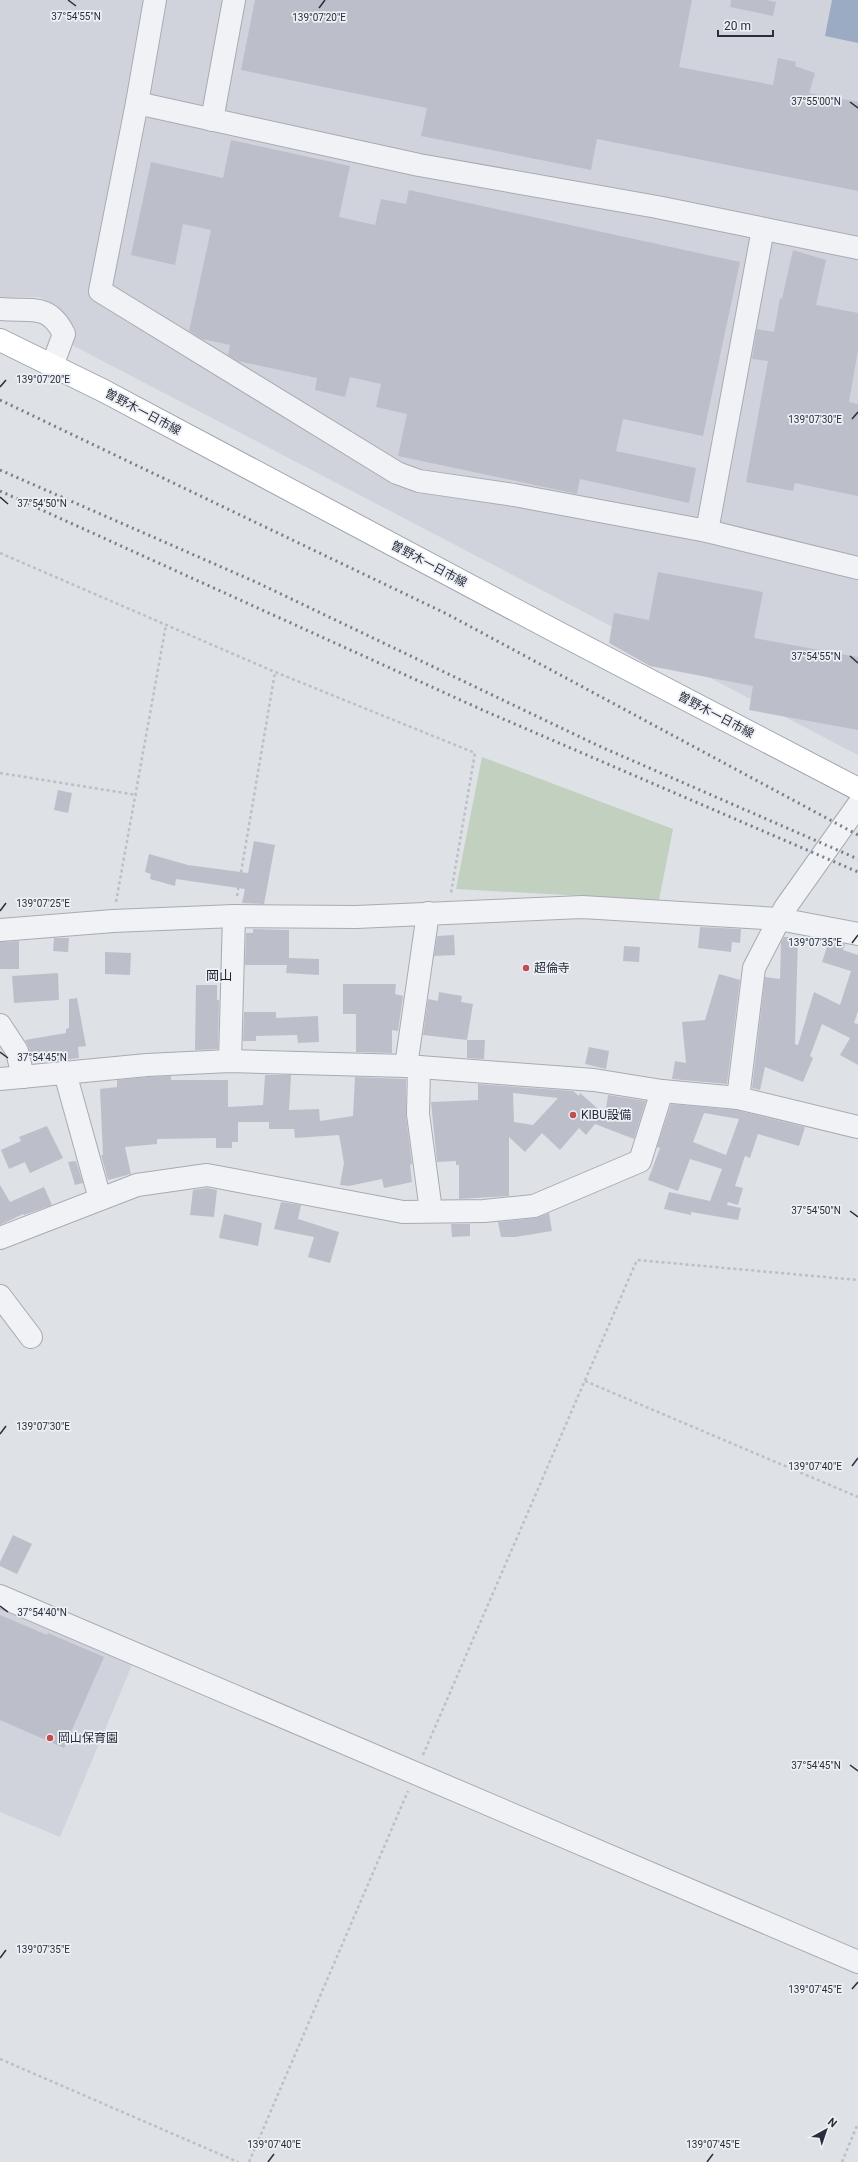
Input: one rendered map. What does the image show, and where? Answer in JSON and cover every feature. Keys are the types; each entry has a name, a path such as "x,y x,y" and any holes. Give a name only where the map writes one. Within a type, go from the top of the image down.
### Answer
{"main road":[{"name":"曽野木一日市線","path":"0,340 104,391 555,631 858,789"}],"street":[{"path":"155,0 137,103 100,291 397,474 419,481 514,495 707,531 858,568"},
{"path":"212,120 234,0"},
{"path":"137,103 419,165 657,207 858,248"},
{"path":"707,531 763,229"},
{"path":"0,309 43,310 58,321 64,334 52,366"},
{"path":"738,1098 754,968 779,920 858,805"},
{"path":"0,930 113,921 234,916 356,917 582,906 779,920 858,934"},
{"path":"431,1211 412,1066 438,912"},
{"path":"230,1061 234,916"},
{"path":"0,1026 17,1051 23,1077"},
{"path":"0,1079 147,1064 230,1061 412,1066 594,1080 662,1091 738,1098 858,1127"},
{"path":"65,1073 100,1199"},
{"path":"0,1238 137,1185 207,1176 403,1212 484,1211 534,1206 640,1161 662,1091"},
{"path":"0,1296 31,1337"},
{"path":"0,1596 858,1962"}],"path":[{"path":"0,553 275,672 475,753 438,912"},
{"path":"113,921 137,795 166,625"},
{"path":"234,916 275,672"},
{"path":"0,773 137,795"},
{"path":"249,2162 415,1773 637,1260 858,1280"},
{"path":"585,1381 858,1497"},
{"path":"0,2059 238,2162"},
{"path":"842,2162 858,2123"}],"shaded area":[{"path":"0,0 858,0 858,755 72,345 68,319 56,305 39,297 0,298"},
{"name":"岡山保育園","path":"0,1603 132,1665 60,1837 0,1812"}],"green space":[{"path":"482,757 673,829 659,900 456,889"}],"water":[{"path":"832,0 858,0 858,43 825,36"}],"building":[{"path":"255,0 692,0 679,67 773,85 778,58 796,62 795,66 815,73 809,93 858,102 858,191 597,139 591,170 421,136 427,108 241,70"},
{"path":"731,0 766,0 776,2 773,16 730,7"},
{"path":"231,140 350,166 339,217 375,225 381,199 406,204 409,190 740,262 703,436 623,419 616,451 696,468 689,503 580,479 577,494 398,456 407,414 376,407 381,384 350,377 345,397 315,390 317,378 237,361 228,355 230,345 202,339 189,331 211,230 183,224 175,265 131,255 151,162 223,178"},
{"path":"793,250 826,260 816,305 858,313 858,350 849,402 858,404 858,496 795,483 793,491 746,482 768,361 752,359 757,329 774,332 780,298 782,299"},
{"path":"658,572 763,592 754,638 858,657 858,730 749,710 753,686 650,666 609,643 614,613 649,620"},
{"path":"58,790 72,793 68,813 54,810"},
{"path":"254,841 275,845 264,904 242,903 245,889 176,879 175,886 150,879 151,874 145,872 149,854 188,865 248,873"},
{"path":"700,927 741,929 740,943 732,942 731,952 698,948"},
{"path":"253,929 289,930 289,958 319,959 319,975 286,973 287,965 245,965 246,933 253,933"},
{"path":"454,935 455,955 434,956 437,936"},
{"path":"784,937 798,937 795,1044 798,1045 814,992 840,1005 851,971 822,962 829,941 845,944 843,950 858,955 858,1011 854,1023 858,1024 858,1065 840,1055 850,1038 822,1024 810,1056 813,1058 803,1082 765,1067 760,1090 752,1088 765,977 780,979 781,942"},
{"path":"54,938 69,938 68,952 53,951"},
{"path":"19,941 19,969 0,969 0,942"},
{"path":"624,946 640,947 639,962 623,961"},
{"path":"105,952 131,953 130,975 105,974"},
{"path":"58,973 59,1000 14,1003 12,976"},
{"path":"719,974 740,980 727,1084 672,1079 675,1061 686,1063 682,1022 705,1020"},
{"path":"343,984 396,984 395,994 403,996 398,1031 392,1030 392,1053 356,1052 356,1014 343,1014"},
{"path":"196,985 217,985 217,1000 219,1000 218,1049 195,1050"},
{"path":"439,992 462,996 461,1002 473,1004 467,1040 423,1035 428,999 438,1001"},
{"path":"77,998 86,1046 78,1047 79,1058 49,1062 49,1059 32,1061 29,1048 25,1040 66,1033 66,1029 69,1028 69,999"},
{"path":"244,1012 276,1012 276,1018 318,1016 319,1042 298,1043 297,1035 256,1036 256,1041 243,1041"},
{"path":"467,1040 485,1040 484,1059 467,1058"},
{"path":"589,1047 609,1051 606,1069 585,1064"},
{"path":"265,1075 291,1075 289,1110 319,1109 320,1121 353,1116 355,1077 406,1079 406,1116 412,1164 410,1165 412,1182 384,1188 382,1179 349,1186 340,1185 344,1163 339,1135 295,1138 294,1129 269,1129 269,1122 238,1122 238,1142 232,1142 232,1148 216,1148 216,1138 157,1139 157,1144 125,1147 131,1174 108,1180 101,1155 103,1155 100,1089 117,1087 117,1080 148,1077 171,1076 171,1080 228,1080 228,1107 263,1105"},
{"path":"478,1084 573,1091 579,1096 580,1093 605,1115 608,1095 646,1101 634,1139 595,1124 586,1135 579,1128 560,1150 542,1133 525,1152 509,1137 509,1196 459,1199 459,1165 456,1165 456,1161 437,1162 431,1102 478,1100","holes":["513,1093 558,1098 533,1125 514,1122"]},
{"path":"671,1104 736,1110 805,1127 799,1146 758,1134 750,1158 745,1156 735,1186 743,1188 738,1205 728,1202 727,1205 741,1208 738,1220 691,1212 691,1215 664,1209 669,1192 710,1201 722,1169 690,1159 678,1191 648,1180 660,1148 657,1147","holes":["704,1113 739,1119 726,1155 693,1142"]},
{"path":"47,1126 63,1158 30,1173 25,1162 9,1169 1,1150 21,1141 19,1137"},
{"path":"76,1161 83,1183 75,1185 68,1162"},
{"path":"0,1185 10,1202 44,1187 52,1205 24,1215 23,1214 0,1225"},
{"path":"207,1188 217,1190 214,1217 190,1215 193,1190"},
{"path":"281,1202 301,1205 298,1219 339,1232 330,1263 308,1257 314,1237 274,1229"},
{"path":"549,1213 552,1231 515,1237 501,1237 498,1222 535,1218"},
{"path":"224,1214 262,1223 258,1246 219,1238"},
{"path":"451,1224 470,1224 470,1236 452,1237"},
{"path":"13,1535 32,1544 17,1574 0,1566 0,1562"},
{"path":"0,1615 47,1635 48,1633 104,1657 64,1748 0,1720"}],"railway":[{"path":"0,400 447,614 858,835"},
{"path":"0,470 258,583 599,746 858,859"},
{"path":"0,491 487,712 858,872"}],"place":[{"name":"超倫寺","path":"526,968"},
{"name":"KIBU設備","path":"573,1115"},
{"name":"岡山保育園","path":"50,1738"}],"district":[{"name":"岡山","path":"219,975"}]}
